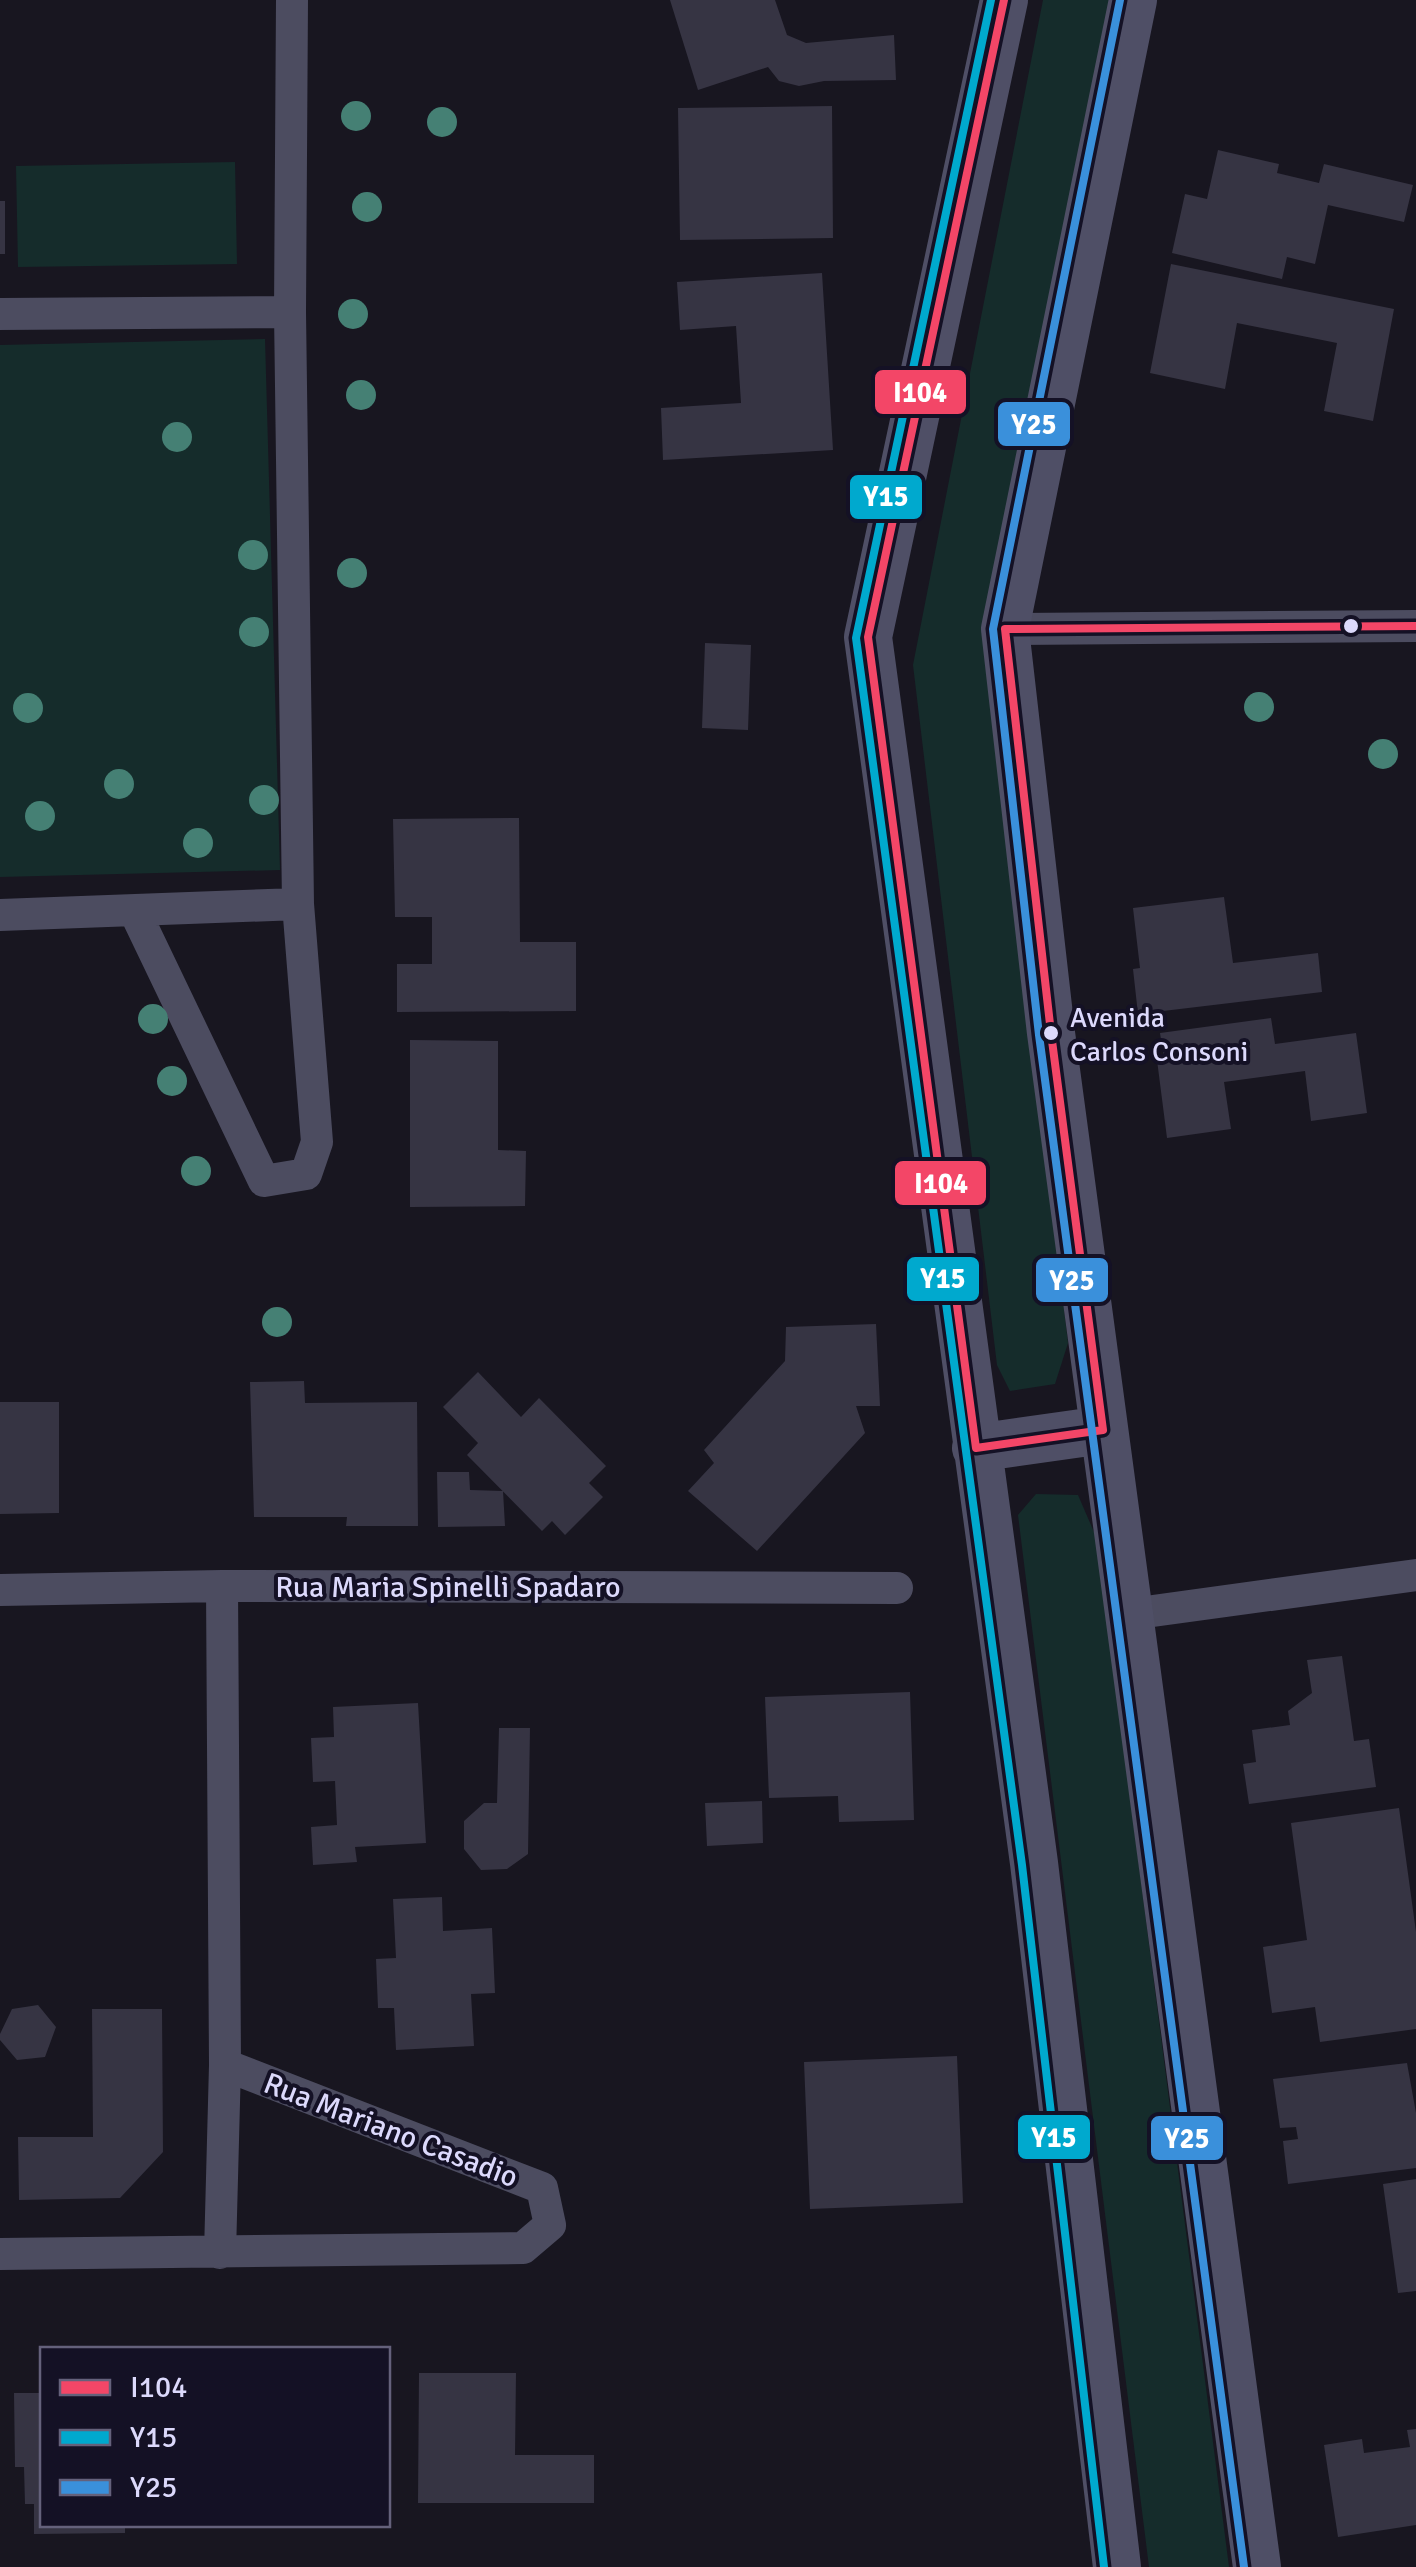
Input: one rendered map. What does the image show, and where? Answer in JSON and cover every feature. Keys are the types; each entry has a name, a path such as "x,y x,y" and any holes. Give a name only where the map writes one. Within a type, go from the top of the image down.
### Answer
{"main road":[{"path":"1004,0 868,637 1034,1864 1117,2567"},
{"path":"1133,0 1005,629 1050,1033 1257,2567"},
{"path":"976,1448 1103,1430"}],"street":[{"path":"135,912 264,1181 306,1174 317,1142 298,904 290,312 292,0"},
{"path":"0,314 290,312"},
{"path":"1005,629 1416,626"},
{"path":"0,915 298,904"},
{"path":"1131,1614 1416,1576"},
{"name":"Rua Maria Spinelli Spadaro","path":"0,1590 222,1586 897,1588"},
{"name":"Rua Mariano Casadio","path":"220,2253 224,2065 222,1586"},
{"name":"Rua Mariano Casadio","path":"0,2254 523,2248 550,2225 542,2188 224,2065"}],"green space":[{"path":"1043,0 1115,0 985,639 1068,1343 1055,1384 1010,1391 997,1365 913,665"},
{"path":"235,162 237,264 18,267 16,166"},
{"path":"265,339 280,870 0,877 0,345"},
{"path":"1036,1494 1078,1495 1097,1539 1229,2567 1149,2567 1018,1515"}],"building":[{"path":"670,0 775,0 787,35 806,43 894,35 896,80 824,81 799,86 779,81 768,67 698,90"},
{"path":"832,106 833,238 680,240 678,108"},
{"path":"1218,150 1279,164 1277,173 1319,183 1324,164 1413,185 1404,222 1328,205 1315,264 1287,257 1282,279 1172,253 1185,194 1207,199"},
{"path":"0,201 5,201 5,254 0,254"},
{"path":"1171,264 1394,309 1373,421 1324,411 1337,343 1237,323 1225,389 1150,373"},
{"path":"822,273 833,450 663,460 661,408 741,403 736,326 680,330 677,282"},
{"path":"705,643 751,645 748,730 702,728"},
{"path":"519,818 520,942 576,942 576,1011 397,1012 397,964 432,964 432,917 395,917 393,819"},
{"path":"1224,897 1233,963 1318,953 1322,992 1138,1014 1133,969 1140,968 1133,908"},
{"path":"1271,1018 1275,1044 1356,1033 1367,1113 1311,1121 1305,1071 1224,1082 1231,1129 1167,1138 1157,1060 1164,1059 1160,1033"},
{"path":"410,1040 498,1041 498,1150 526,1151 525,1206 410,1207"},
{"path":"876,1324 880,1406 856,1406 865,1433 757,1551 688,1491 714,1463 704,1450 785,1361 786,1327"},
{"path":"478,1372 521,1417 539,1398 606,1466 589,1483 603,1497 565,1535 552,1521 542,1531 467,1455 478,1443 443,1407"},
{"path":"304,1381 305,1403 417,1402 418,1526 346,1526 347,1517 254,1517 250,1382"},
{"path":"0,1402 59,1402 59,1513 0,1514"},
{"path":"437,1472 469,1472 470,1490 503,1491 505,1526 438,1527"},
{"path":"1342,1656 1354,1741 1369,1739 1376,1787 1249,1804 1243,1764 1256,1762 1252,1730 1290,1725 1288,1711 1312,1693 1307,1660"},
{"path":"910,1692 914,1820 839,1822 838,1796 769,1798 765,1697"},
{"path":"418,1703 426,1843 355,1847 357,1862 313,1865 311,1827 337,1825 335,1781 313,1782 311,1738 334,1737 333,1707"},
{"path":"499,1728 530,1728 528,1854 507,1869 481,1870 464,1849 464,1821 484,1803 497,1803"},
{"path":"762,1801 763,1843 707,1846 705,1803"},
{"path":"1399,1808 1416,1932 1416,2029 1320,2042 1315,2007 1272,2013 1263,1947 1307,1940 1291,1823"},
{"path":"442,1897 443,1931 492,1928 495,1993 471,1994 474,2046 396,2050 394,2008 378,2008 376,1959 396,1958 393,1899"},
{"path":"38,2005 56,2027 45,2057 17,2060 0,2040 0,2034 12,2009"},
{"path":"92,2009 162,2009 163,2152 120,2198 19,2200 18,2137 93,2137"},
{"path":"957,2056 963,2203 810,2209 804,2062"},
{"path":"1407,2063 1416,2113 1416,2168 1288,2184 1283,2141 1298,2139 1296,2127 1280,2128 1273,2079"},
{"path":"1416,2179 1416,2291 1398,2293 1383,2184"},
{"path":"419,2373 516,2373 515,2455 594,2455 594,2503 418,2503"},
{"path":"14,2393 40,2393 40,2527 125,2527 125,2533 34,2534 34,2504 25,2504 24,2467 15,2467"},
{"path":"1416,2429 1416,2525 1338,2537 1324,2445 1362,2439 1364,2453 1410,2447 1407,2430"}],"transit line":[{"name":"Y15","path":"991,0 856,638 1022,1865 1104,2567"},
{"name":"I104","path":"1004,0 868,637 976,1448 1103,1430 1051,1033 1005,629"},
{"name":"Y25","path":"1120,0 993,629 1039,1035 1244,2567"},
{"name":"I104","path":"1005,629 1416,626"}],"place":[{"name":"Avenida Carlos Consoni","path":"1051,1033"}]}
